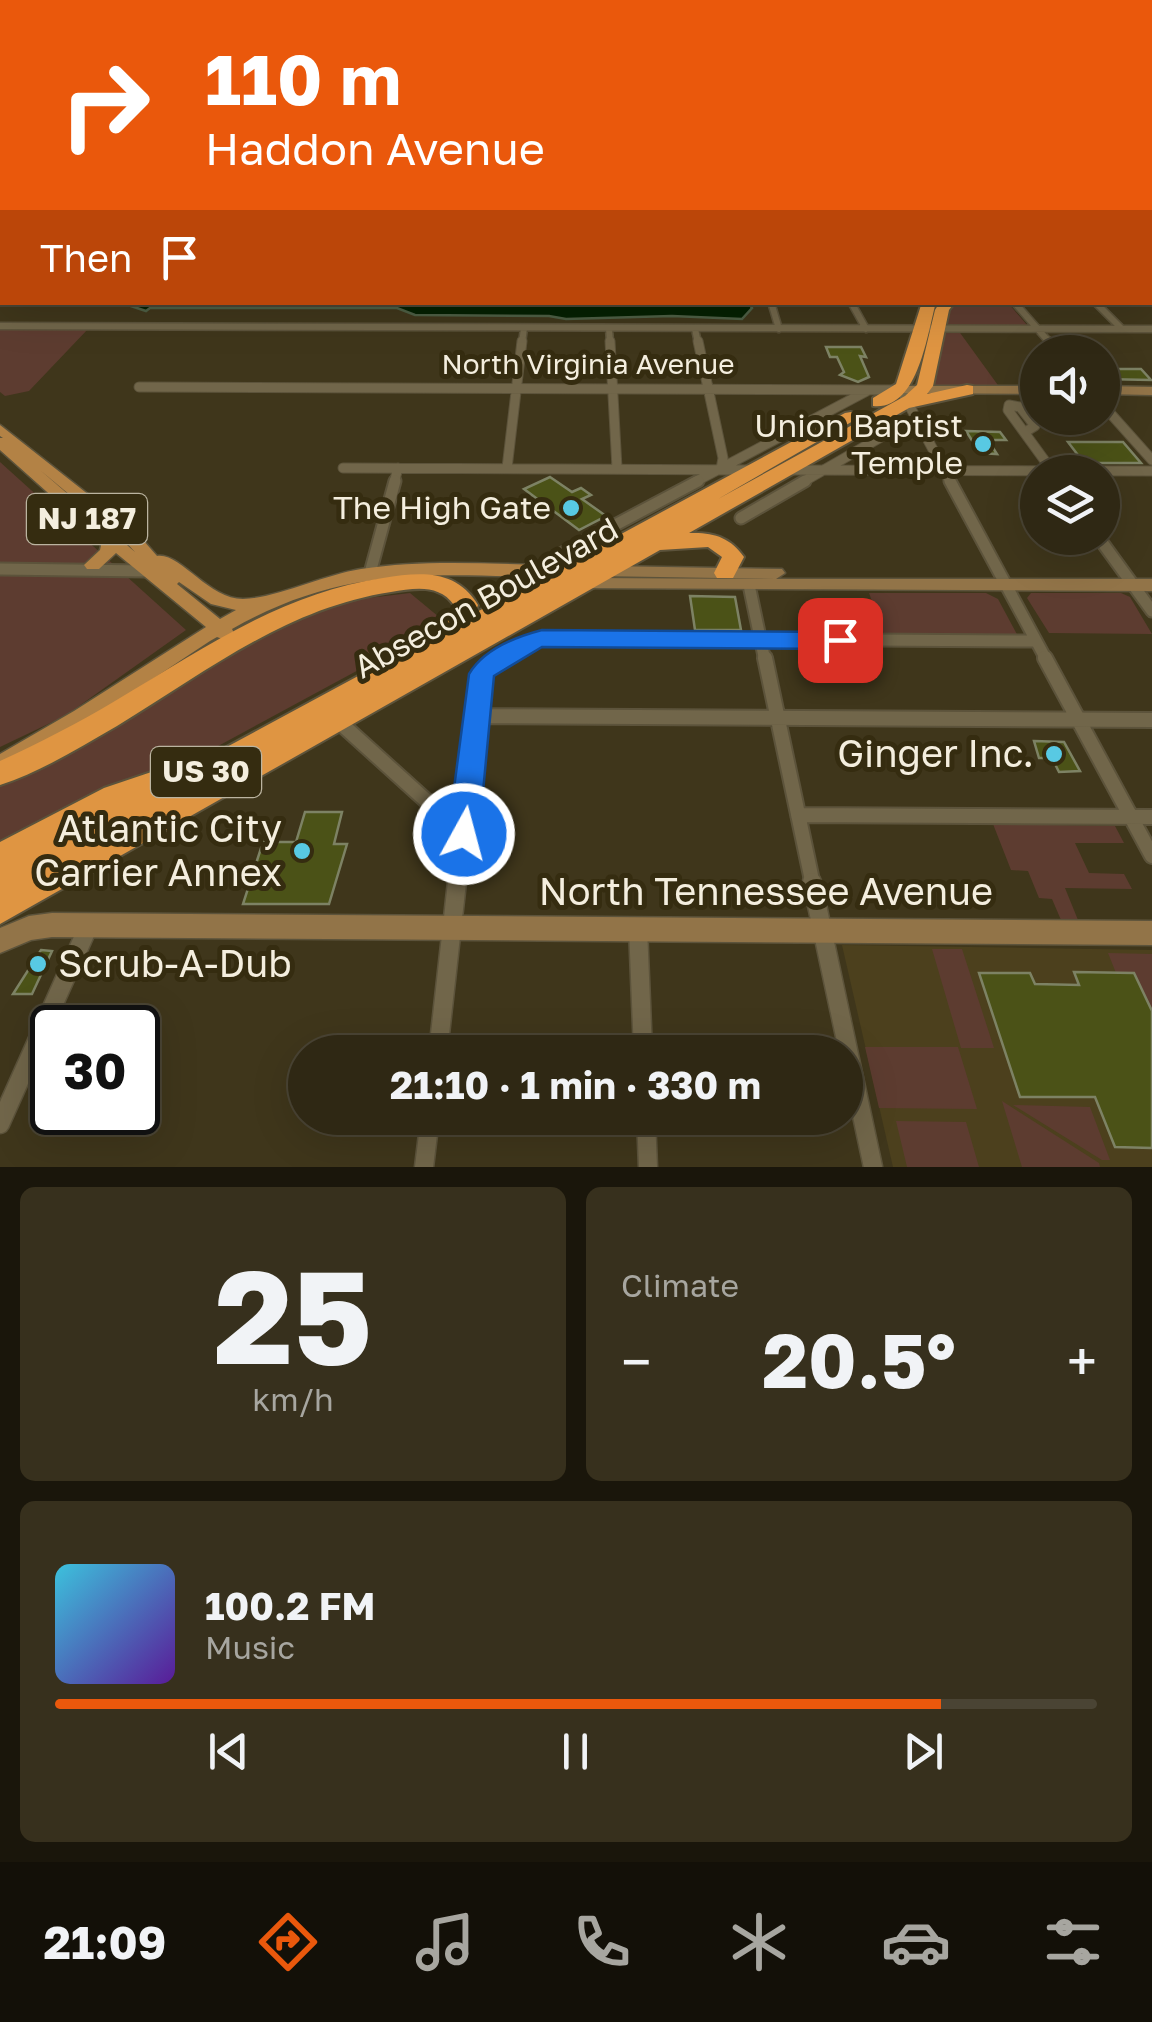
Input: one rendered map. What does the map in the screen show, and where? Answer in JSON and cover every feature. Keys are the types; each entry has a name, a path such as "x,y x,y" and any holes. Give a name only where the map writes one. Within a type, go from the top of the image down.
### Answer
{"highway":[{"path":"922,390 929,305"},
{"path":"946,305 928,328 903,397 967,390"},
{"name":"Absecon Boulevard","path":"6,927 574,574 753,470 922,390"},
{"name":"Absecon Boulevard","path":"0,885 411,658 574,574 630,558 789,470 903,397"},
{"path":"630,558 681,541 710,540 732,554 725,572"},
{"path":"14,762 128,706 260,622 361,581 441,582 462,596 466,605 464,616 455,627 411,658"},
{"path":"0,774 221,632"},
{"path":"0,857 114,796 236,756"}],"main road":[{"name":"NJ 187","path":"0,429 130,536 177,592"},
{"name":"NJ 187","path":"0,442 221,632"},
{"path":"130,536 227,605 257,602 316,584 574,574"},
{"path":"93,565 108,552 111,540"},
{"path":"441,582 574,574"},
{"path":"221,632 288,604 361,581"},
{"path":"221,632 266,604 316,584"}],"street":[{"path":"772,305 779,329"},
{"path":"853,305 866,329"},
{"path":"1017,305 1043,335"},
{"path":"1098,305 1122,329"},
{"path":"0,326 1152,329"},
{"path":"507,468 524,328"},
{"path":"609,328 616,468"},
{"path":"695,328 723,459 721,469"},
{"name":"North Virginia Avenue","path":"139,387 871,389 903,397"},
{"name":"Absecon Boulevard","path":"574,574 620,522 871,389"},
{"path":"922,390 1020,390"},
{"path":"1120,390 1152,391"},
{"path":"903,397 1152,856"},
{"path":"742,518 902,425 918,424"},
{"path":"1120,424 1152,460"},
{"path":"343,468 1020,471"},
{"path":"361,581 398,468"},
{"path":"1120,472 1152,472"},
{"path":"1114,555 1137,582 1152,612"},
{"path":"65,570 93,565 141,567"},
{"path":"0,570 141,567"},
{"path":"574,574 725,572 1137,582 1152,576"},
{"path":"574,574 749,585 1003,580"},
{"path":"749,585 873,1167"},
{"path":"440,1035 480,678 490,664 542,638 1036,641"},
{"path":"478,716 1152,720"},
{"path":"337,720 464,834"},
{"path":"798,815 1152,817"},
{"path":"0,1124 89,925"},
{"name":"North Tennessee Avenue","path":"6,927 1152,933"},
{"path":"638,928 642,1035"},
{"path":"424,1167 428,1135"},
{"path":"647,1135 648,1167"}],"shaded area":[{"path":"128,305 752,308 742,319 415,315 397,308 146,311"},
{"path":"953,305 1010,305 1028,326 948,326 948,309"},
{"path":"0,329 88,329 29,391 5,396 0,392"},
{"path":"943,330 958,330 1000,388 933,388"},
{"path":"0,462 186,630 65,716 0,747"},
{"path":"410,593 439,617 436,628 196,758 110,785 0,842 0,786 99,738 279,623 343,601"},
{"path":"869,593 986,593 998,599 1019,638 885,637"},
{"path":"1031,593 1121,593 1130,597 1152,634 1049,633 1027,598"},
{"path":"993,824 1115,826 1124,843 1075,843 1089,873 1124,874 1132,889 1065,888 1078,920 1061,920 1052,899 1039,898 1028,871 1011,870"},
{"path":"842,945 1152,950 1152,1167 893,1167"},
{"path":"932,949 962,949 994,1048 961,1048"},
{"path":"1108,953 1152,954 1152,1011 1134,973 1116,973"},
{"path":"865,1047 958,1047 977,1109 879,1108"},
{"path":"1002,1101 1099,1163 1100,1167 1022,1167"},
{"path":"1013,1105 1090,1107 1110,1160 1102,1160"},
{"path":"896,1121 966,1122 979,1167 907,1167"}],"building":[{"path":"826,347 861,347 866,357 860,356 869,377 858,382 840,375 844,372 837,357 830,357"},
{"path":"1120,369 1141,369 1151,380 1120,379"},
{"name":"Union Baptist Temple","path":"966,431 1000,432 1006,440 988,440 997,454 980,453"},
{"path":"1068,442 1123,442 1141,463 1120,463 1120,455 1078,455"},
{"name":"The High Gate","path":"550,477 572,492 581,488 591,495 582,499 606,516 579,530 524,489"},
{"path":"690,596 735,597 741,630 695,630"},
{"name":"Ginger Inc.","path":"1034,741 1064,742 1080,771 1059,772 1052,758 1039,758"},
{"name":"Atlantic City Carrier Annex","path":"305,812 342,812 334,844 347,844 329,904 243,904 263,842 296,842"},
{"name":"Scrub-A-Dub","path":"41,950 52,951 32,994 13,994"},
{"path":"1074,972 1134,973 1152,1011 1152,1148 1115,1147 1095,1097 1020,1097 979,973 1030,973 1035,984 1079,985"}],"place":[{"name":"Union Baptist Temple","path":"983,444"},
{"name":"The High Gate","path":"571,508"},
{"name":"Ginger Inc.","path":"1054,754"},
{"name":"Atlantic City Carrier Annex","path":"302,851"},
{"name":"Scrub-A-Dub","path":"38,964"}],"route":[{"path":"464,834 480,678 486,666 529,642 542,638 840,640"}]}
